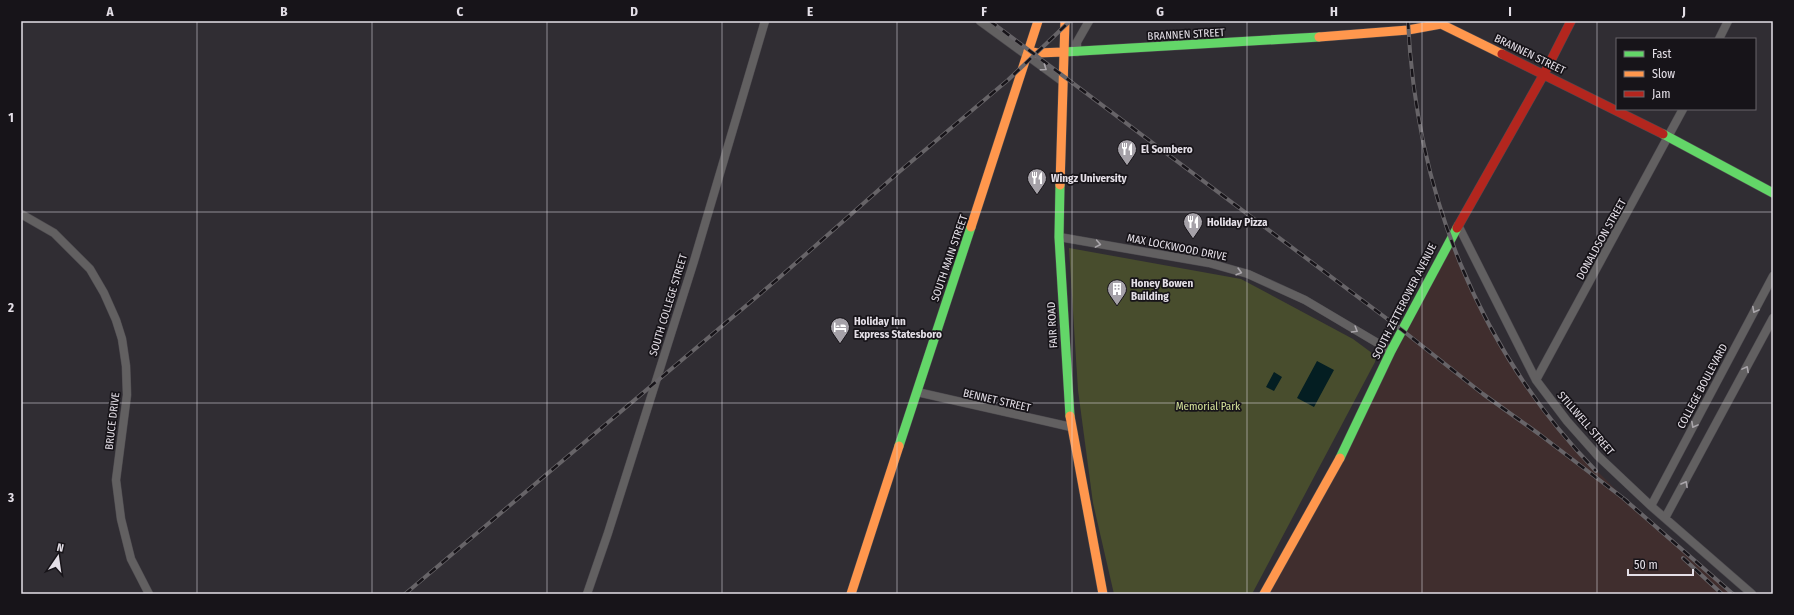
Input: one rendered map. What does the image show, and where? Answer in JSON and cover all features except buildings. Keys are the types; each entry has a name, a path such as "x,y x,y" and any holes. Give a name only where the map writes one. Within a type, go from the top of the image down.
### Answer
{"street":[{"name":"SOUTH COLLEGE STREET","path":"587,594 608,533 692,267 765,21"},
{"path":"980,21 1028,53 1062,81"},
{"name":"SOUTH MAIN STREET","path":"851,594 1038,21"},
{"name":"FAIR ROAD","path":"1065,21 1062,81 1059,237 1064,333 1071,427 1103,594"},
{"path":"1077,52 1077,42 1089,21"},
{"name":"SOUTH ZETTEROWER AVENUE","path":"1264,594 1341,456 1391,351 1458,225 1544,74 1571,21"},
{"path":"1720,38 1728,21"},
{"name":"BRANNEN STREET","path":"1028,53 1077,52 1310,38 1408,30 1442,23 1669,137 1773,193"},
{"name":"DONALDSON STREET","path":"1536,380 1682,110"},
{"name":"BRUCE DRIVE","path":"21,214 54,232 90,269 104,293 116,320 122,339 126,366 127,395 116,480 121,519 131,558 149,594"},
{"name":"STILLWELL STREET","path":"1458,225 1536,380 1567,421 1598,456 1651,506 1752,594"},
{"name":"MAX LOCKWOOD DRIVE","path":"1059,237 1209,263 1248,274 1305,300 1391,351"},
{"name":"COLLEGE BOULEVARD","path":"1651,506 1773,276"},
{"path":"1665,518 1773,318"},
{"name":"BENNET STREET","path":"917,392 1071,427"}],"shaded area":[{"path":"1451,238 1473,294 1491,331 1513,368 1566,440 1627,501 1733,594 1264,594"}],"green space":[{"name":"Memorial Park","path":"1069,248 1241,279 1353,339 1376,356 1375,362 1252,594 1114,594 1093,503 1078,390"}],"water":[{"path":"1317,361 1334,370 1314,407 1297,398"},
{"path":"1274,372 1282,377 1274,391 1266,387"}],"railway":[{"path":"990,21 1402,330 1483,394 1539,434 1627,501"},
{"path":"405,594 780,277 899,172 1008,80 1070,21"},
{"path":"1408,21 1413,84 1424,146 1440,206 1460,264 1486,319 1518,373 1554,423 1596,471"},
{"path":"1623,498 1733,594"},
{"path":"1683,558 1722,594"}],"traffic: fast":[{"path":"1064,52 1319,37"},
{"path":"1663,134 1773,193"},
{"path":"1060,185 1059,237 1070,416"},
{"path":"899,446 971,227"},
{"path":"1340,458 1391,351 1457,228"}],"traffic: slow":[{"path":"971,227 1038,21"},
{"path":"1060,185 1065,21"},
{"path":"1319,37 1408,30 1441,24 1502,54"},
{"path":"1028,51 1037,53 1064,52"},
{"path":"1070,416 1103,594"},
{"path":"851,594 899,446"},
{"path":"1264,594 1340,458"}],"traffic: jam":[{"path":"1457,228 1544,74 1571,21"},
{"path":"1502,54 1663,134"}],"place":[{"name":"El Sombero","path":"1127,166"},
{"name":"Wingz University","path":"1037,195"},
{"name":"Holiday Pizza","path":"1193,239"},
{"name":"Honey Bowen Building","path":"1117,306"},
{"name":"Holiday Inn Express Statesboro","path":"840,344"}]}
